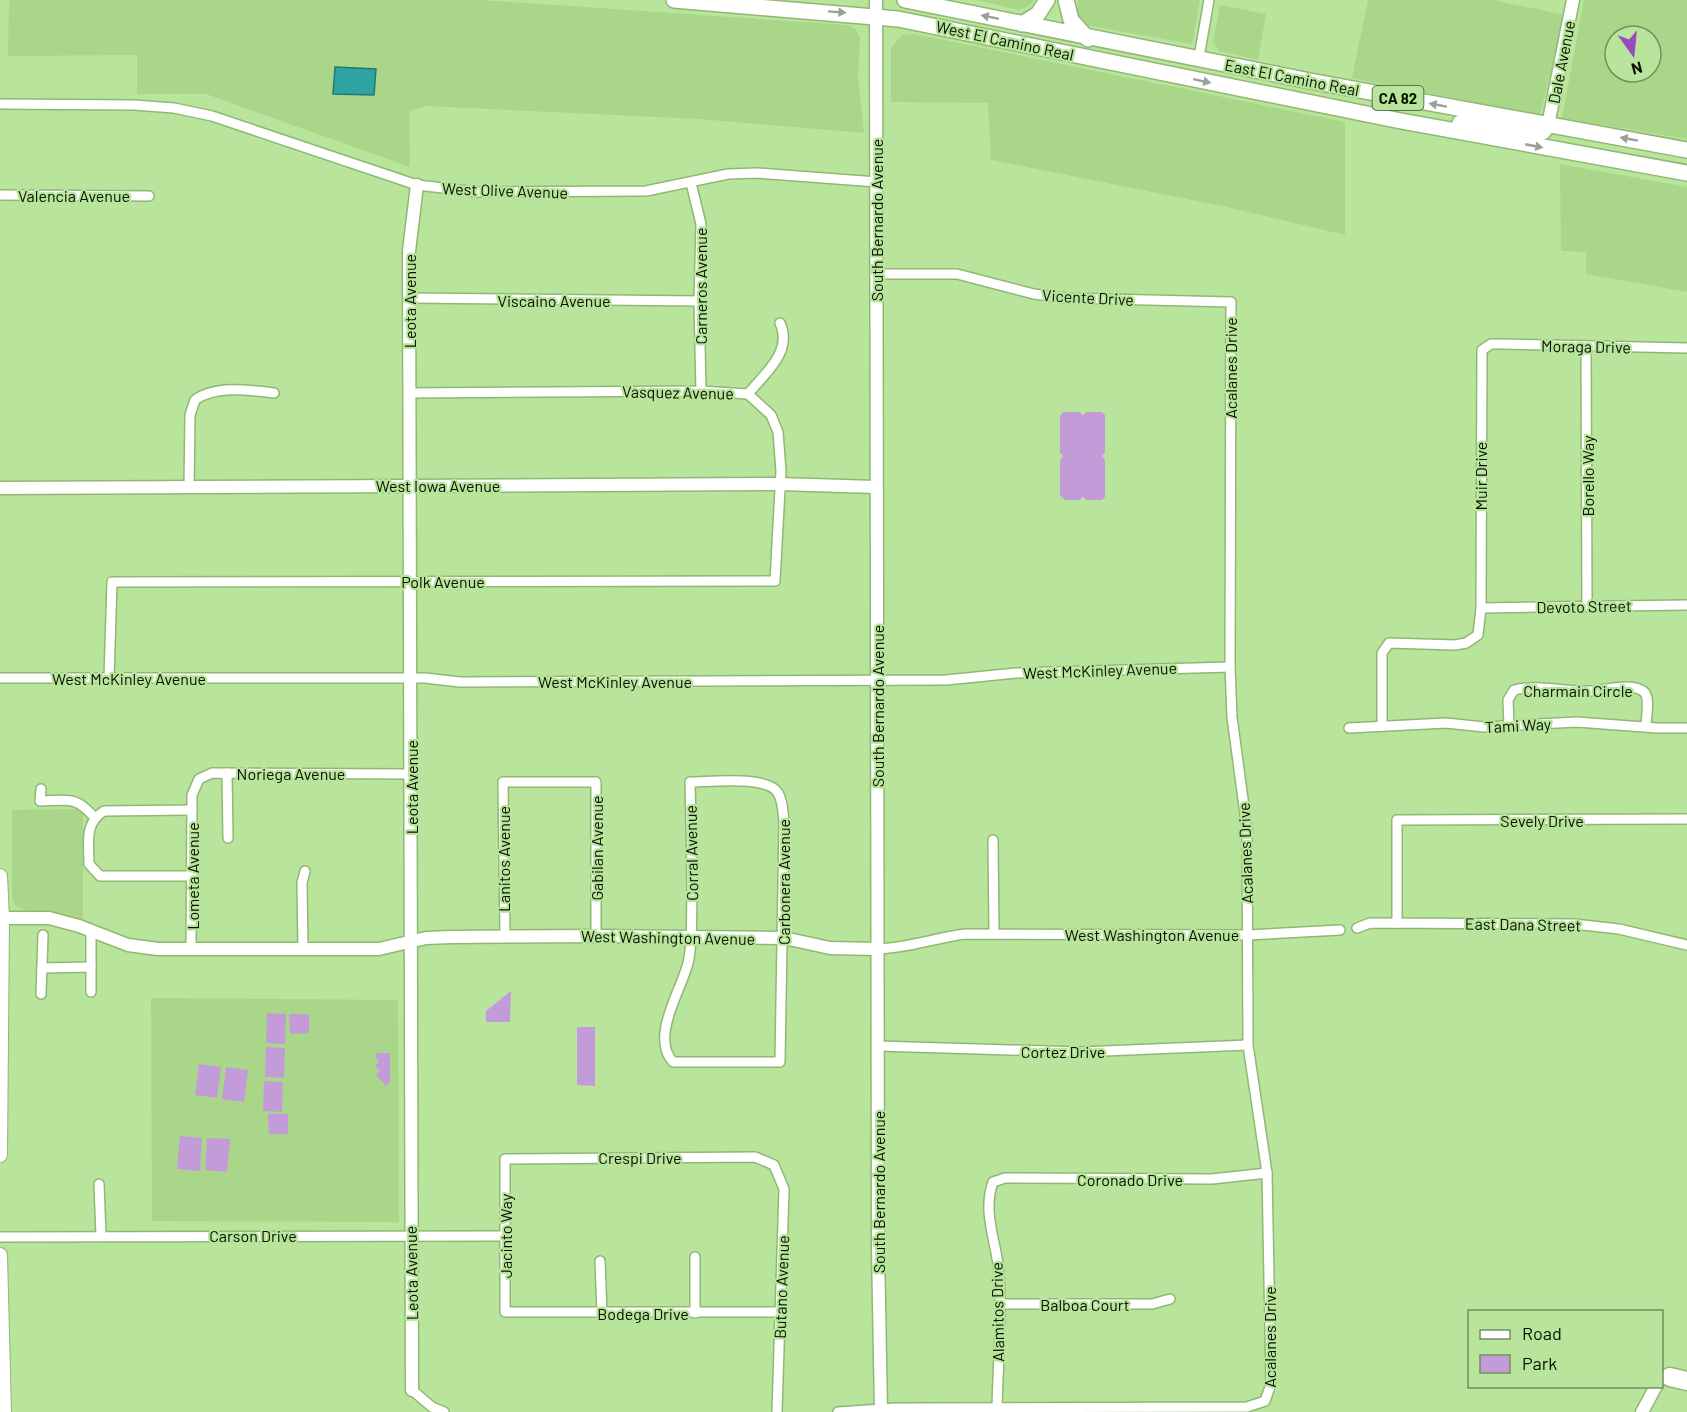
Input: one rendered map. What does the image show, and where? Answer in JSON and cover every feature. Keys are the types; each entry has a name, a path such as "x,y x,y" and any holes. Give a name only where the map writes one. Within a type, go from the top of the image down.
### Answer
{"main road":[{"name":"West El Camino Real","path":"674,0 876,16 1332,107"},
{"name":"West El Camino Real","path":"905,0 1109,43"},
{"path":"1022,24 1038,14 1047,0"},
{"path":"1066,0 1071,20 1088,39"},
{"name":"East El Camino Real","path":"1109,43 1199,57 1310,81 1687,150"},
{"path":"1083,56 1117,54 1181,66 1199,57"},
{"path":"1242,89 1254,81 1298,88 1310,81"},
{"name":"East El Camino Real","path":"1332,107 1687,173"},
{"path":"1413,123 1442,120 1535,134 1543,132 1548,125"},
{"path":"0,876 0,1155"},
{"path":"0,1255 4,1412"}],"street":[{"name":"South Bernardo Avenue","path":"876,0 877,949 881,1410"},
{"path":"1199,57 1209,0"},
{"name":"Dale Avenue","path":"1548,125 1573,0"},
{"name":"West Olive Avenue","path":"0,104 134,105 174,108 212,116 417,185 477,192 646,191 728,174 757,172 877,182"},
{"name":"Carneros Avenue","path":"691,183 701,224 699,301 701,391"},
{"name":"Leota Avenue","path":"412,1390 409,251 417,185"},
{"name":"Valencia Avenue","path":"0,195 149,196"},
{"name":"Vicente Drive","path":"877,274 957,274 1034,294 1065,298 1231,302"},
{"name":"Viscaino Avenue","path":"409,298 699,301"},
{"name":"Acalanes Drive","path":"997,1408 1247,1407 1265,1401 1271,1384 1267,1173 1248,1045 1247,829 1232,717 1230,667 1231,302"},
{"path":"748,394 782,353 785,335 780,323"},
{"name":"Moraga Drive","path":"1485,347 1499,344 1687,348"},
{"name":"Borello Way","path":"1586,346 1587,606"},
{"name":"Muir Drive","path":"1382,726 1382,653 1389,643 1466,643 1478,635 1481,608 1480,354 1485,347"},
{"name":"Vasquez Avenue","path":"410,393 701,391 748,394 771,415 778,432 779,484 775,580"},
{"path":"189,487 190,415 195,400 210,392 274,393"},
{"name":"West Iowa Avenue","path":"0,488 779,484 876,487"},
{"name":"Polk Avenue","path":"109,678 112,582 775,580"},
{"name":"Devoto Street","path":"1481,608 1687,605"},
{"name":"West McKinley Avenue","path":"0,678 411,678 460,682 877,681 946,680 1016,673 1230,667"},
{"name":"Charmain Circle","path":"1509,725 1508,700 1514,690 1592,691 1612,688 1640,689 1644,693 1647,698 1646,726"},
{"name":"Tami Way","path":"1349,729 1446,723 1473,727 1577,722 1687,728"},
{"name":"Noriega Avenue","path":"192,807 194,787 199,780 212,773 411,774"},
{"path":"227,773 228,838"},
{"name":"Gabilan Avenue","path":"503,782 596,782 596,936"},
{"name":"Lanitos Avenue","path":"503,782 504,936"},
{"name":"Corral Avenue","path":"690,782 691,936 683,978 666,1026 664,1044 666,1055 673,1062 780,1062"},
{"name":"Carbonera Avenue","path":"690,782 748,782 772,787 778,794 784,822 784,938 780,981 780,1062"},
{"path":"41,789 40,801 76,801 82,803 94,817"},
{"path":"192,807 104,811 94,817 89,827 89,864 100,876 193,876"},
{"name":"Lometa Avenue","path":"191,949 192,807"},
{"name":"Sevely Drive","path":"1397,923 1397,820 1687,819"},
{"path":"993,840 994,933"},
{"path":"303,949 302,883 306,871"},
{"name":"West Washington Avenue","path":"1,918 49,918 128,945 191,949 379,949 434,938 691,936 784,938 830,948 877,949 907,946 941,937 994,933 1247,934 1340,930"},
{"name":"East Dana Street","path":"1357,928 1370,923 1574,924 1619,929 1687,945"},
{"path":"91,932 91,992"},
{"path":"41,994 43,935"},
{"path":"42,968 91,968"},
{"name":"Cortez Drive","path":"878,1046 1081,1052 1248,1045"},
{"name":"Crespi Drive","path":"505,1159 755,1156 774,1165"},
{"name":"Jacinto Way","path":"505,1159 505,1312"},
{"name":"Butano Avenue","path":"774,1165 784,1189 777,1412"},
{"name":"Coronado Drive","path":"993,1182 1005,1178 1212,1179 1267,1173"},
{"name":"Alamitos Drive","path":"993,1182 989,1192 988,1215 998,1264 997,1408"},
{"path":"99,1184 101,1236"},
{"name":"Carson Drive","path":"0,1237 505,1236"},
{"path":"695,1257 695,1313"},
{"path":"600,1261 602,1313"},
{"name":"Balboa Court","path":"999,1304 1152,1304 1170,1299"},
{"name":"Bodega Drive","path":"505,1312 781,1312"},
{"path":"1642,1412 1672,1380"},
{"path":"412,1390 432,1407 444,1412"},
{"path":"838,1412 997,1408"}],"shaded area":[{"path":"9,0 481,0 848,25 855,29 860,37 858,77 864,133 699,119 425,106 409,111 410,167 206,94 137,94 137,55 8,56"},
{"path":"975,0 1034,0 1029,6 1019,10"},
{"path":"1078,0 1200,0 1192,44 1085,25 1076,13"},
{"path":"1368,0 1492,0 1565,15 1540,115 1352,78"},
{"path":"1584,0 1687,0 1687,139 1562,118"},
{"path":"1220,5 1266,14 1258,60 1219,51 1213,42"},
{"path":"915,34 1345,122 1345,235 1227,207 991,160 988,103 891,102 891,48 902,35"},
{"path":"1560,164 1687,187 1687,292 1586,274 1586,252 1561,251"},
{"path":"80,809 83,813 83,920 59,913 24,910 15,905 12,898 12,810"},
{"path":"151,998 398,1000 399,1222 152,1221"}],"green space":[{"path":"1063,412 1079,412 1083,415 1086,412 1102,412 1105,415 1105,453 1102,456 1105,460 1105,497 1102,500 1086,500 1083,497 1079,500 1065,500 1060,495 1060,460 1063,456 1060,453 1060,416"},
{"path":"511,991 510,1022 486,1022 486,1011"},
{"path":"267,1013 286,1014 285,1044 266,1043"},
{"path":"289,1014 309,1014 309,1033 290,1034"},
{"path":"577,1027 595,1027 595,1086 577,1085"},
{"path":"266,1047 285,1048 284,1078 265,1077"},
{"path":"378,1053 390,1053 390,1082 386,1086 376,1075 380,1071 375,1066 379,1062 375,1056"},
{"path":"199,1064 221,1067 217,1098 195,1095"},
{"path":"226,1067 248,1070 244,1102 222,1099"},
{"path":"264,1081 283,1082 282,1112 263,1111"},
{"path":"268,1114 288,1114 288,1134 269,1134"},
{"path":"180,1136 202,1138 200,1171 177,1169"},
{"path":"207,1138 230,1139 227,1172 205,1170"}],"water":[{"path":"335,67 376,69 374,95 333,94"}]}
